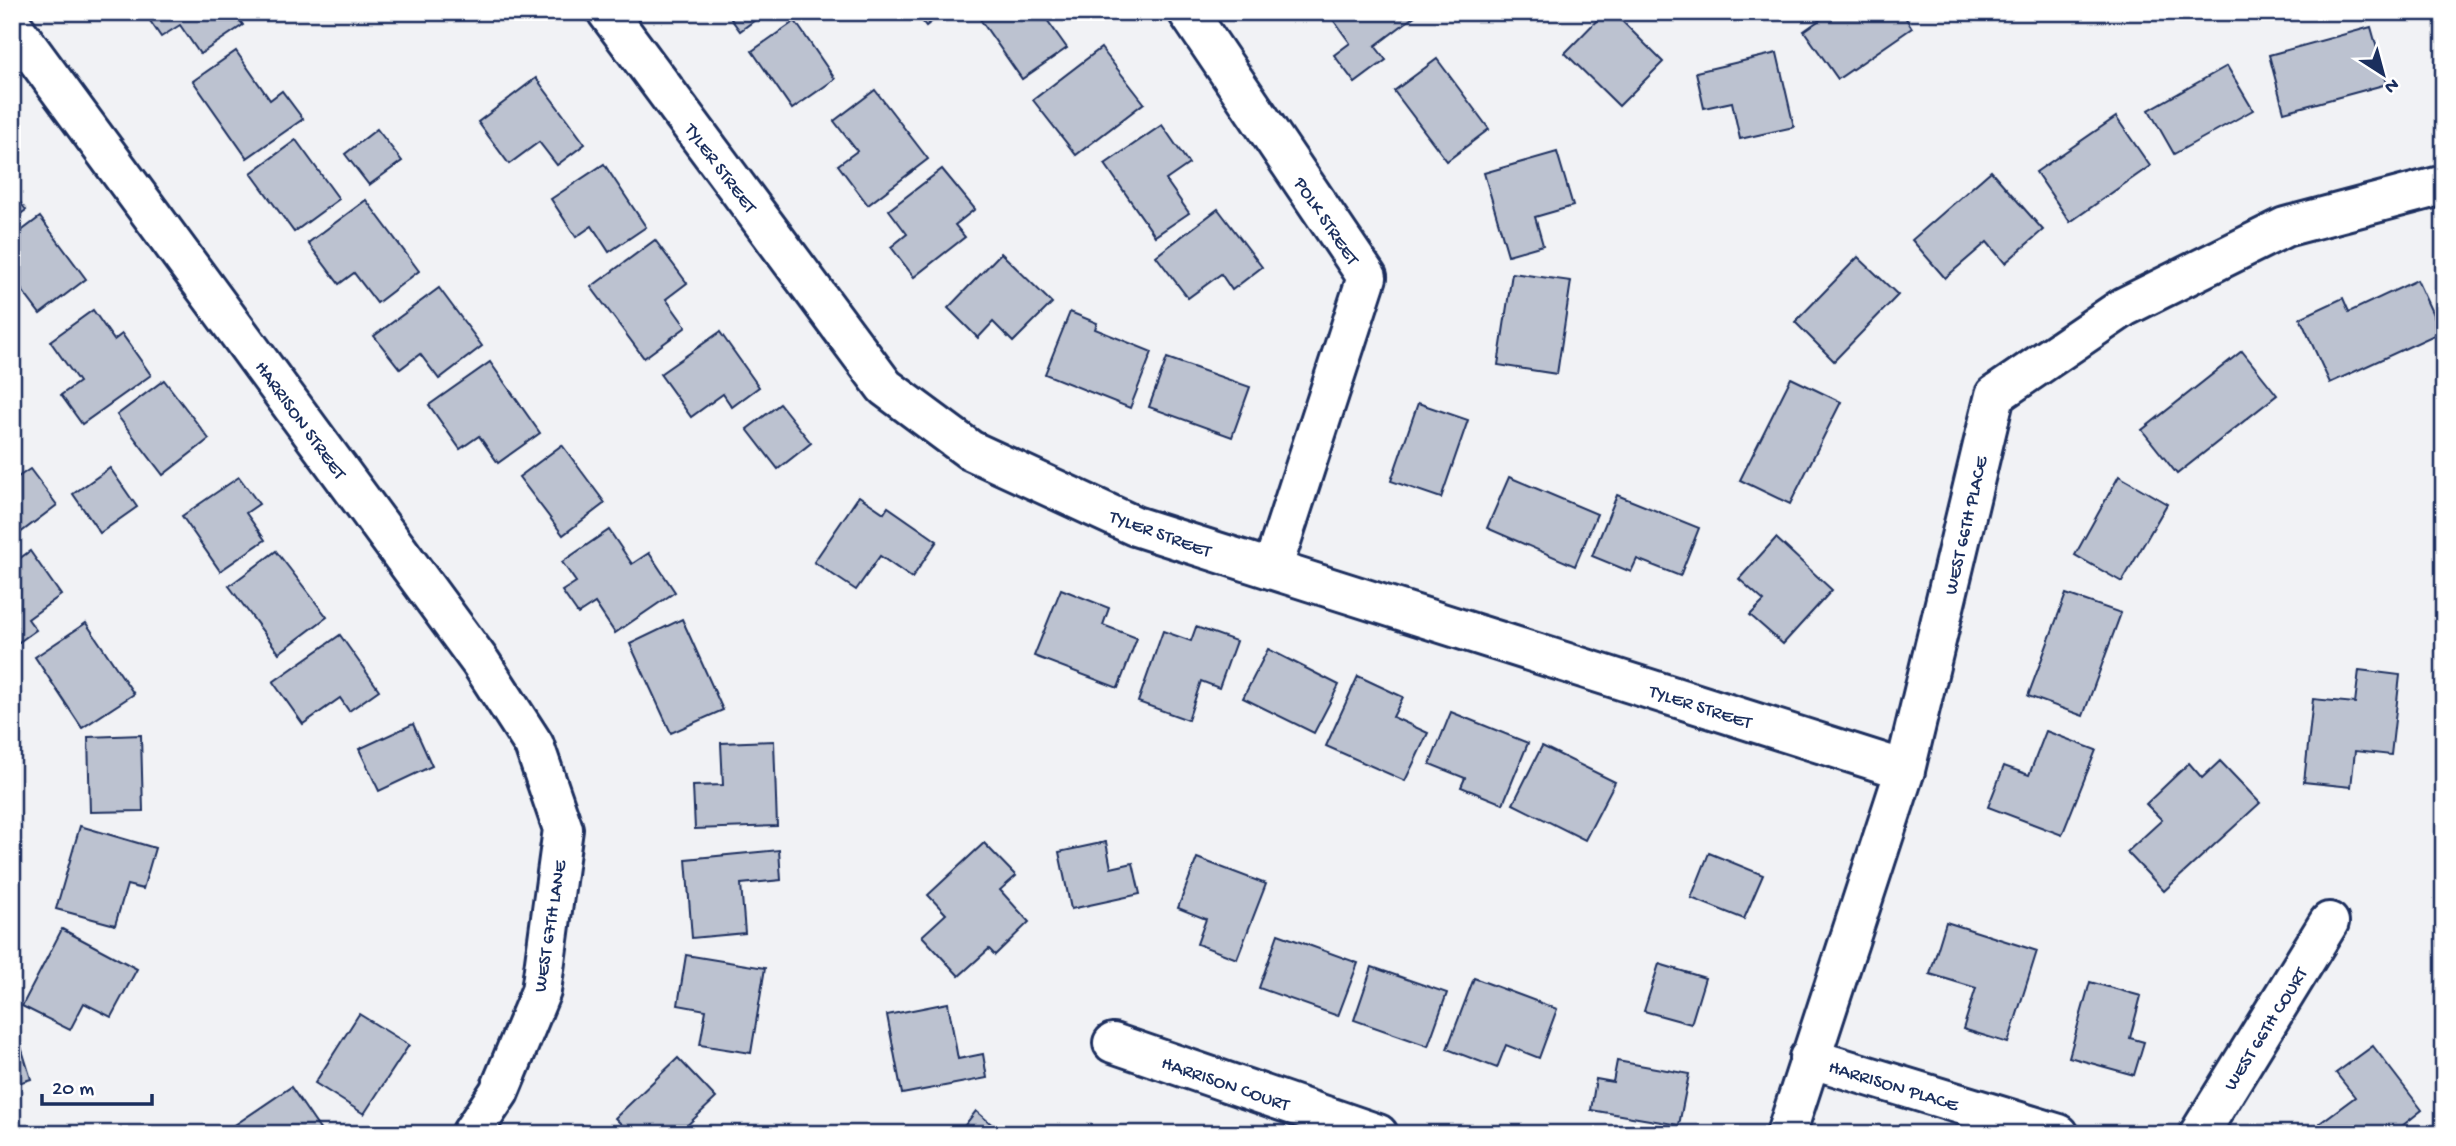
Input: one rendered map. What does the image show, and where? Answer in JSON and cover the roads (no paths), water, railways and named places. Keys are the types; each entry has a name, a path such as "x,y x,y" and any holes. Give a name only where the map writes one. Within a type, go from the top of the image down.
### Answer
{"street":[{"name":"TYLER STREET","path":"607,12 884,387 970,450 1135,526 1905,770"},
{"name":"POLK STREET","path":"1188,12 1367,277 1272,569"},
{"name":"HARRISON STREET","path":"12,25 481,663 534,745 563,829"},
{"name":"WEST 66TH PLACE","path":"1786,1134 1905,770 1995,395 2124,307 2285,227 2444,184"},
{"name":"WEST 67TH LANE","path":"471,1134 499,1092 541,991 563,829"},
{"name":"WEST 66TH COURT","path":"2199,1134 2329,922"},
{"name":"HARRISON COURT","path":"1113,1043 1378,1134"},
{"name":"HARRISON PLACE","path":"1809,1058 2059,1134"}]}
